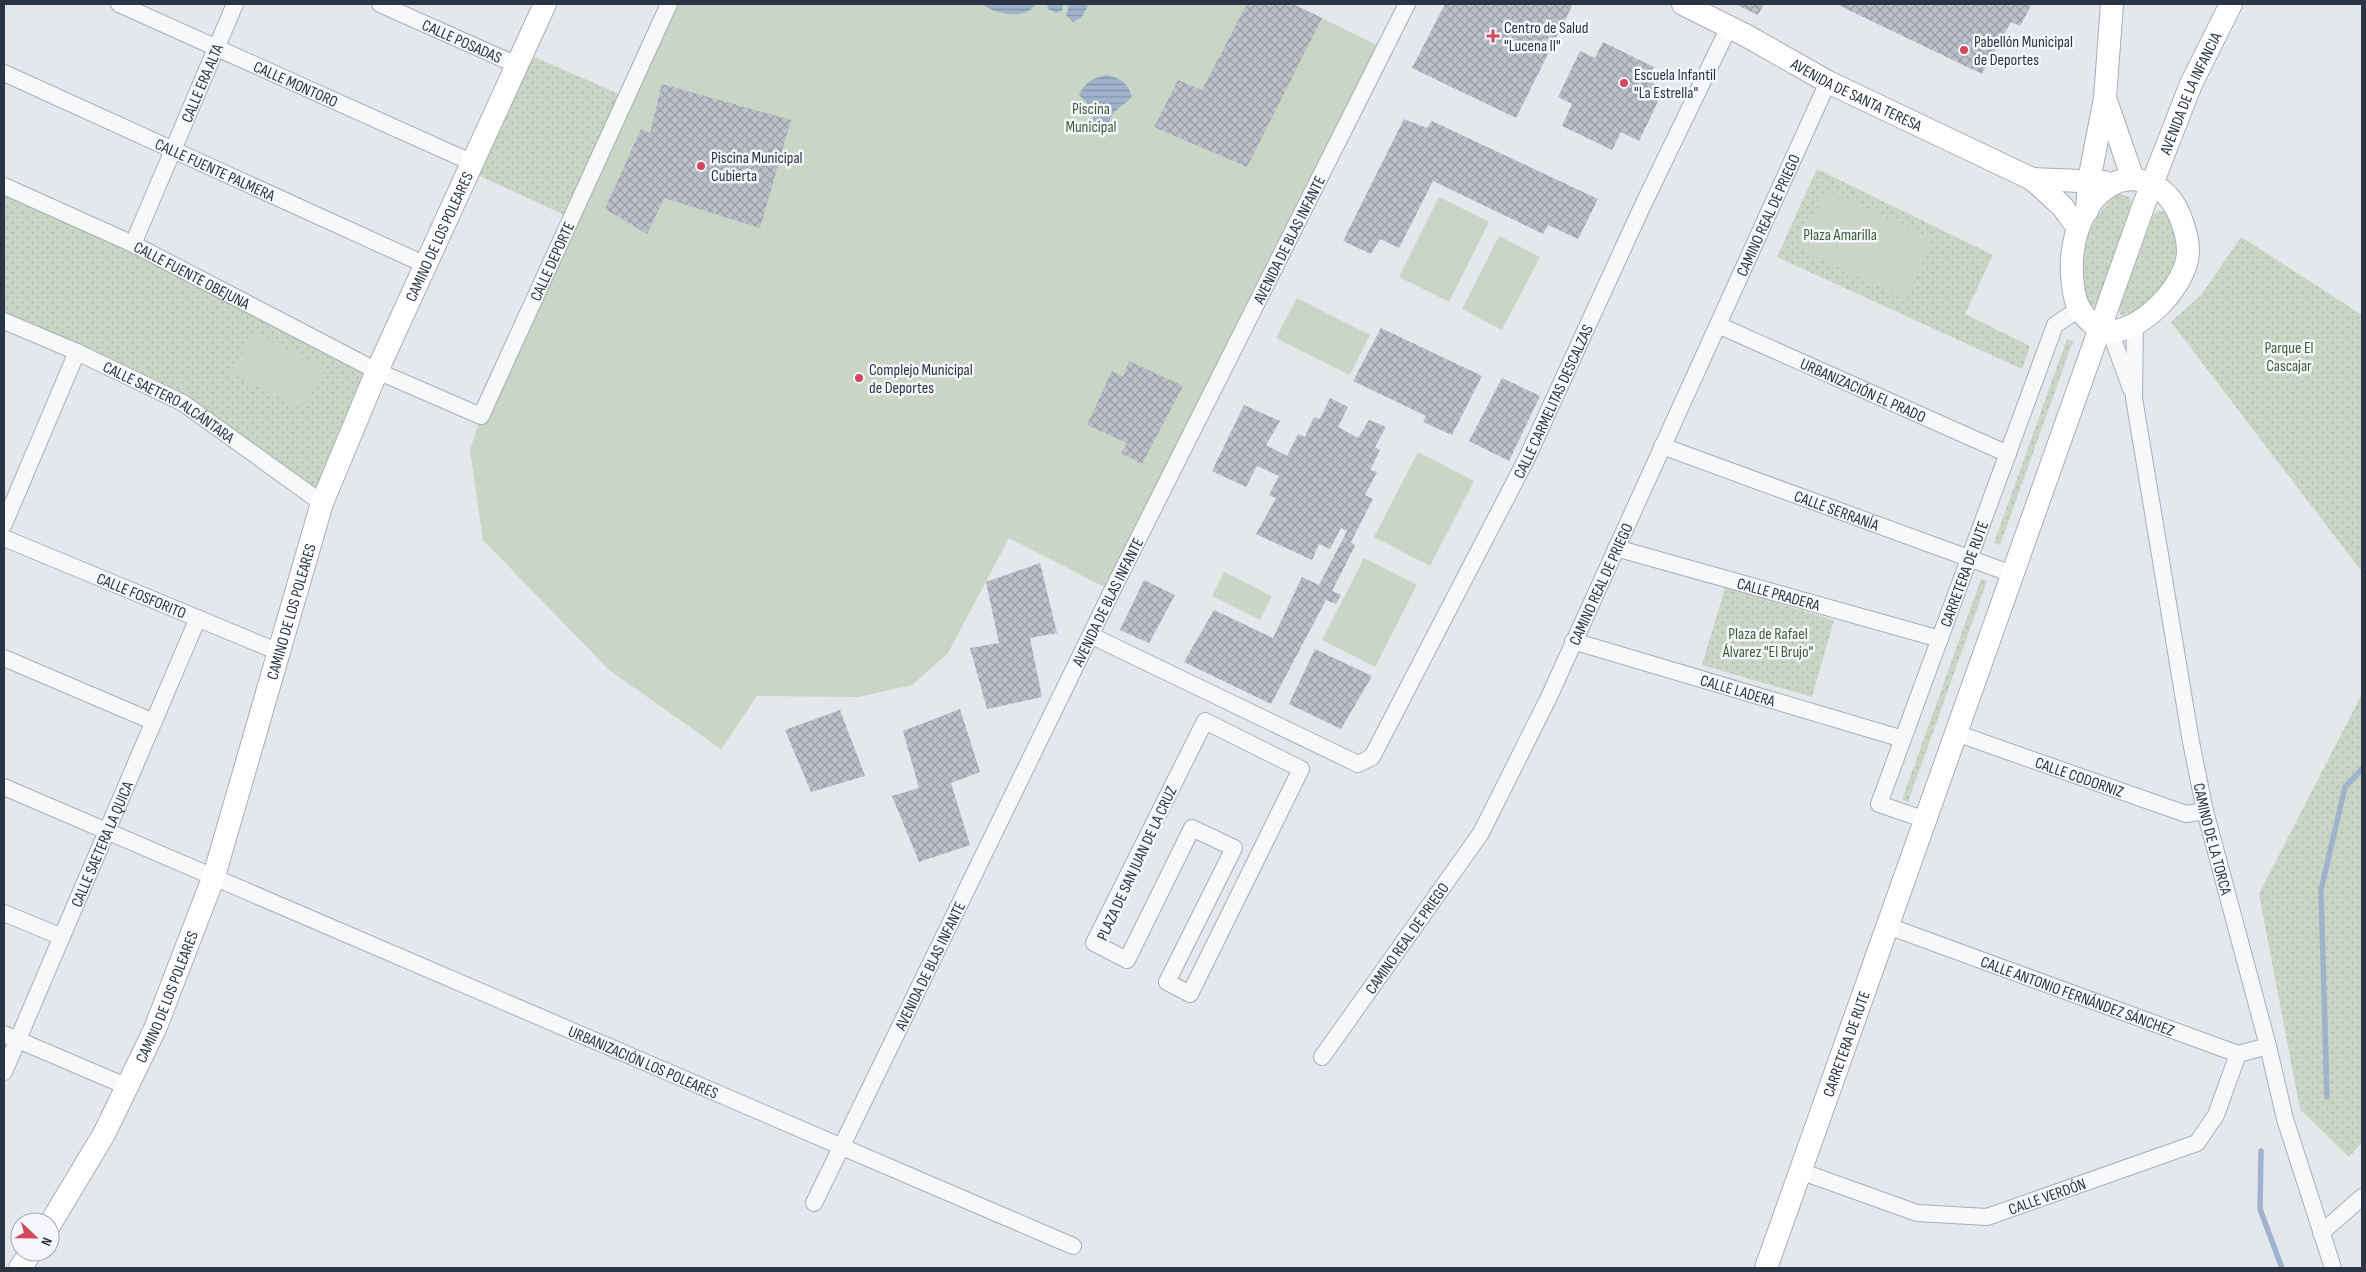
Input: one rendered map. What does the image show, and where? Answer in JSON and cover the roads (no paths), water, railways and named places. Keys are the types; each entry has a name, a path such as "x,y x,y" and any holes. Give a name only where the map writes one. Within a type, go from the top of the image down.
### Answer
{"street":[{"name":"CALLE MONTORO","path":"119,4 472,163"},
{"name":"CALLE ERA ALTA","path":"134,244 235,4"},
{"name":"CALLE POSADAS","path":"380,4 517,65"},
{"name":"CAMINO DE LOS POLEARES","path":"57,1212 104,1134 155,1028 214,876 322,503 377,371 545,4"},
{"name":"CALLE DEPORTE","path":"377,371 481,416 668,4"},
{"name":"AVENIDA DE BLAS INFANTE","path":"814,1203 1092,636 1407,4"},
{"name":"AVENIDA DE SANTA TERESA","path":"1684,4 1828,82 2032,180 2062,206 2083,219"},
{"path":"2083,219 2105,98 2112,4"},
{"name":"AVENIDA DE LA INFANCIA","path":"2105,329 2133,182 2191,84 2231,4"},
{"name":"CALLE CARMELITAS DESCALZAS","path":"1092,636 1358,764 1372,757 1526,460 1642,207 1729,27"},
{"name":"CALLE FUENTE PALMERA","path":"4,73 426,265"},
{"name":"CAMINO REAL DE PRIEGO","path":"1322,1057 1481,833 1550,697 1573,641 1828,82"},
{"path":"2105,98 2133,182"},
{"name":"AVENIDA DE SANTA TERESA","path":"2032,180 2133,182"},
{"path":"2133,182 2172,199 2186,233 2188,252 2184,272 2178,284 2151,313 2135,322 2105,329 2086,319 2079,309 2075,297 2071,261 2073,242 2083,219 2101,193 2133,182"},
{"name":"CALLE FUENTE OBEJUNA","path":"4,186 134,244 377,371"},
{"name":"CARRETERA DE RUTE","path":"1926,820 1879,804 2056,325 2079,309"},
{"name":"CALLE SAETERO ALCÁNTARA","path":"4,321 77,352 183,403 322,503"},
{"name":"CAMINO DE LA TORCA","path":"2135,322 2134,398 2191,742 2205,811 2268,1046 2285,1119 2333,1268"},
{"name":"URBANIZACIÓN EL PRADO","path":"1718,325 2008,454"},
{"name":"CAMINO DE LA TORCA","path":"2105,329 2134,398"},
{"name":"CARRETERA DE RUTE","path":"1766,1268 2012,574 2105,329"},
{"path":"4,524 77,352"},
{"name":"CALLE SERRANÍA","path":"1662,446 1969,560 2012,574"},
{"name":"CALLE FOSFORITO","path":"4,538 279,652"},
{"name":"CALLE PRADERA","path":"1616,548 1940,639"},
{"name":"CALLE SAETERA LA QUICA","path":"4,1072 10,1037 62,937 198,618"},
{"name":"CALLE LADERA","path":"1573,641 1903,739"},
{"path":"4,658 154,722"},
{"name":"PLAZA DE SAN JUAN DE LA CRUZ","path":"1205,721 1301,769 1190,994 1167,982 1234,848 1192,828 1126,960 1094,943 1205,721"},
{"name":"CALLE CODORNIZ","path":"1956,734 2186,814 2205,811"},
{"name":"URBANIZACIÓN LOS POLEARES","path":"4,787 1073,1246"},
{"path":"4,913 62,937"},
{"name":"CALLE ANTONIO FERNÁNDEZ SÁNCHEZ","path":"1888,926 2238,1054"},
{"path":"10,1037 128,1086"},
{"path":"2238,1054 2268,1046"},
{"name":"CALLE VERDÓN","path":"1800,1171 1917,1214 1987,1217 2197,1143 2216,1115 2238,1054"},
{"path":"2321,1233 2362,1196"}],"water":[{"path":"982,4 1036,4 1024,13 1010,14 995,11"},
{"path":"1047,4 1063,4 1062,11 1056,13 1048,9"},
{"path":"1063,4 1089,4 1081,18 1073,22 1066,15 1069,6"},
{"path":"1106,75 1122,81 1128,87 1132,96 1111,116 1110,127 1105,131 1098,130 1094,125 1092,108 1079,95 1090,81"}],"waterway":[{"path":"2327,1097 2321,890 2345,787 2362,769"},
{"path":"2261,1151 2260,1209 2282,1268"}],"place":[{"name":"Centro de Salud \"Lucena II\"","path":"1493,36"},
{"name":"Pabellón Municipal de Deportes","path":"1964,50"},
{"name":"Escuela Infantil \"La Estrella\"","path":"1624,83"},
{"name":"Piscina Municipal Cubierta","path":"701,166"},
{"name":"Complejo Municipal de Deportes","path":"859,378"}],"park label":[{"name":"Piscina Municipal","path":"1091,117"},
{"name":"Plaza Amarilla","path":"1840,234"},
{"name":"Parque El Cascajar","path":"2289,356"},
{"name":"Plaza de Rafael Álvarez \"El Brujo\"","path":"1768,642"}]}
